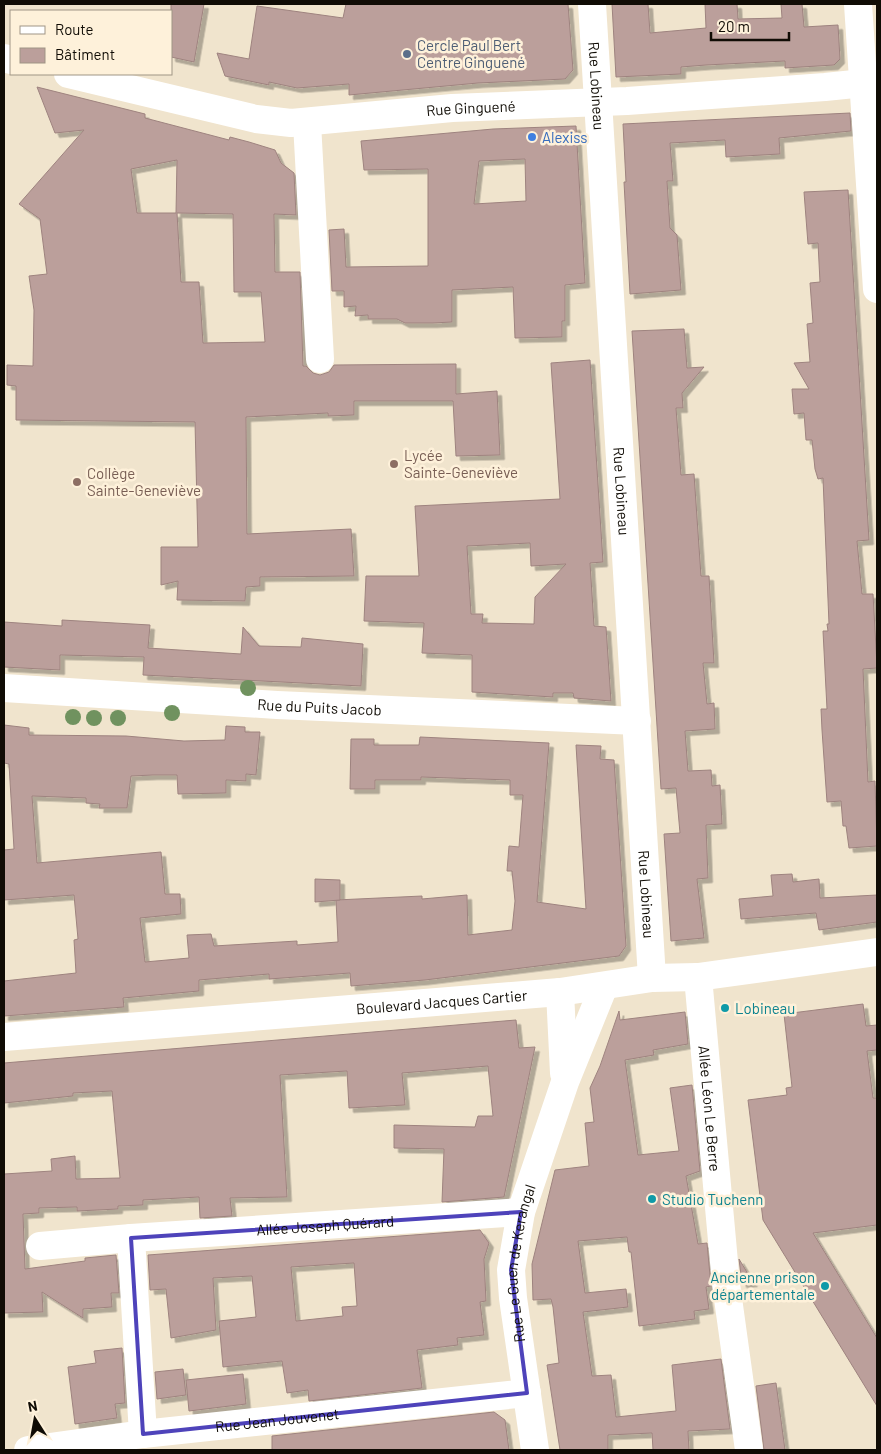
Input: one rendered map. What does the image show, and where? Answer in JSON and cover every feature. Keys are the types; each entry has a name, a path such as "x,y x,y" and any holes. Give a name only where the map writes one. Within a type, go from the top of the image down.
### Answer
{"street":[{"name":"Rue Lobineau","path":"592,4 652,978"},
{"path":"858,4 871,81 877,289"},
{"name":"Rue Ginguené","path":"72,75 256,119 307,123 452,108 598,102 871,81"},
{"path":"307,123 320,359"},
{"name":"Rue du Puits Jacob","path":"4,688 278,706 637,721"},
{"name":"Boulevard Jacques Cartier","path":"4,1037 560,992 652,978 698,977 877,952"},
{"name":"Allée Léon Le Berre","path":"698,977 726,1284 749,1450"},
{"name":"Rue Le Guen de Kerangal","path":"535,1450 511,1270 521,1212 565,1082 604,986"},
{"name":"Rue Le Guen de Kerangal","path":"560,992 565,1082"},
{"name":"Allée Joseph Quérard","path":"40,1246 131,1238 521,1212"},
{"path":"131,1238 143,1434"},
{"name":"Rue Jean Jouvenet","path":"28,1450 143,1434 526,1393"}],"highlighted area":[{"path":"521,1212 511,1270 527,1393 143,1434 131,1238"}],"building":[{"path":"171,4 204,4 194,62 172,57"},
{"path":"346,4 568,4 573,70 565,79 478,83 349,95 349,84 297,88 269,82 269,85 225,76 217,53 249,59 257,6 343,18"},
{"path":"612,4 648,4 650,33 706,28 705,4 737,4 738,19 782,18 781,4 802,4 804,27 838,25 840,59 834,65 785,68 785,61 706,65 681,67 681,74 616,77"},
{"path":"37,87 145,114 145,118 229,140 230,137 275,150 281,163 294,173 296,215 274,214 275,272 300,272 303,366 306,366 313,373 320,375 329,372 334,365 456,364 456,394 497,391 500,455 456,456 453,401 354,401 354,415 328,416 328,413 246,417 247,534 351,529 354,576 260,577 260,586 246,587 245,601 177,600 178,581 161,585 161,547 198,547 195,422 16,420 16,386 7,385 7,365 33,366 34,310 29,276 47,274 40,219 19,204 84,130 55,133","holes":["177,160 176,213 137,213 131,169","177,213 233,214 234,292 261,292 265,342 203,343 199,282 181,282"]},
{"path":"850,113 851,131 779,138 780,154 726,157 725,140 670,143 673,181 667,181 670,228 677,235 681,290 630,294 623,124"},
{"path":"576,126 585,283 565,285 565,321 562,321 562,337 515,338 513,287 452,290 452,322 405,323 397,319 368,319 368,315 355,316 356,306 344,307 344,291 332,291 329,230 344,229 346,267 428,266 428,169 364,170 361,141 493,129","holes":["525,159 526,201 474,204 479,161"]},
{"path":"848,190 869,540 857,541 862,594 873,594 877,666 877,668 863,669 868,782 875,781 877,846 849,848 846,826 843,826 841,801 827,802 821,709 827,709 823,631 828,631 827,624 829,624 823,478 818,479 815,469 812,440 806,440 804,413 794,414 792,389 809,389 794,363 810,362 807,324 813,323 810,283 820,282 818,243 808,244 804,192"},
{"path":"684,329 687,368 704,367 682,393 683,408 676,408 681,475 694,474 701,576 709,576 714,663 703,663 707,704 714,703 715,729 685,731 688,771 711,770 712,786 720,785 722,824 706,825 708,878 697,879 704,938 671,941 664,834 680,833 676,788 661,789 632,331"},
{"path":"590,360 603,562 590,563 594,626 606,627 611,701 574,698 573,693 553,693 553,697 472,692 472,655 422,653 424,623 364,621 366,576 419,576 415,506 560,499 551,363","holes":["530,543 531,566 566,564 535,597 534,624 482,623 483,614 471,614 467,546"]},
{"path":"62,620 150,625 148,648 241,654 243,627 259,646 301,647 302,638 363,644 361,686 143,675 144,657 60,655 60,670 4,667 4,622 62,626"},
{"path":"4,725 29,728 29,735 126,736 184,741 225,740 226,726 245,727 245,732 260,732 256,775 246,774 246,781 226,780 226,793 178,794 177,775 153,775 131,776 127,808 99,808 100,804 86,803 86,798 32,796 37,863 161,852 165,894 180,894 181,914 140,918 145,962 189,958 187,935 211,934 214,946 297,941 297,945 338,942 336,900 422,896 422,899 467,895 468,935 512,930 515,901 512,871 507,871 509,846 519,847 523,795 510,795 510,780 421,777 421,780 375,780 375,789 350,789 351,739 374,739 374,745 419,745 420,737 549,743 537,902 586,909 576,745 601,746 600,759 614,760 626,946 619,956 425,980 351,986 350,973 269,979 269,974 199,980 199,991 123,998 124,1007 4,1016 4,981 76,973 74,940 78,939 74,895 4,900 4,850 14,849 9,764 4,763"},
{"path":"792,874 793,882 819,879 820,898 877,895 877,922 819,930 816,913 741,919 739,899 773,896 771,875"},
{"path":"315,879 340,880 340,900 315,902"},
{"name":"Ancienne prison départementale","path":"863,1004 866,1026 877,1025 877,1050 867,1051 873,1098 877,1098 877,1225 813,1233 877,1338 877,1406 763,1220 748,1100 787,1095 786,1088 792,1087 784,1014"},
{"path":"619,1011 620,1020 685,1012 688,1044 653,1050 654,1055 625,1060 638,1155 679,1151 670,1088 692,1085 700,1171 686,1176 698,1244 707,1243 711,1286 706,1287 709,1309 694,1311 695,1319 639,1326 631,1252 629,1252 627,1237 578,1241 585,1293 626,1289 628,1307 583,1312 592,1376 611,1375 616,1417 676,1411 672,1365 721,1359 730,1429 688,1431 689,1450 653,1450 652,1433 608,1435 608,1450 560,1450 547,1365 559,1363 553,1307 551,1299 533,1300 532,1264 555,1170 589,1166 585,1123 594,1122 590,1088 600,1066"},
{"path":"516,1020 519,1048 535,1047 504,1197 442,1202 444,1149 394,1148 394,1125 475,1127 478,1116 493,1116 488,1066 402,1073 405,1105 349,1108 347,1071 280,1075 287,1197 230,1198 232,1216 200,1218 199,1197 143,1200 143,1205 118,1206 118,1209 77,1211 77,1207 39,1208 39,1213 23,1214 25,1269 85,1261 85,1258 116,1255 119,1293 111,1293 112,1307 83,1309 83,1318 42,1292 43,1312 4,1313 4,1174 52,1171 51,1159 75,1156 76,1179 120,1178 112,1091 73,1093 73,1096 4,1103 4,1063"},
{"path":"480,1230 489,1243 484,1259 486,1301 480,1302 484,1335 457,1338 458,1345 417,1350 422,1388 309,1401 308,1390 287,1393 282,1361 223,1367 219,1321 256,1317 252,1276 213,1278 216,1330 171,1338 166,1289 150,1290 148,1255","holes":["354,1263 357,1306 342,1307 343,1316 296,1321 291,1267"]},
{"path":"739,1259 753,1282 742,1283"},
{"path":"122,1348 125,1403 115,1404 117,1418 75,1424 68,1367 96,1363 94,1351"},
{"path":"183,1369 186,1395 157,1399 155,1372"},
{"path":"243,1374 246,1404 189,1411 186,1380"},
{"path":"776,1383 785,1450 764,1450 756,1386"},
{"path":"494,1412 505,1420 509,1450 272,1450 272,1436"}],"place":[{"name":"Cercle Paul Bert Centre Ginguené","path":"407,54"},
{"name":"Alexiss","path":"532,137"},
{"name":"Lycée Sainte-Geneviève","path":"394,464"},
{"name":"Collège Sainte-Geneviève","path":"77,482"},
{"name":"Lobineau","path":"725,1008"},
{"name":"Studio Tuchenn","path":"652,1199"},
{"name":"Ancienne prison départementale","path":"825,1286"}]}
